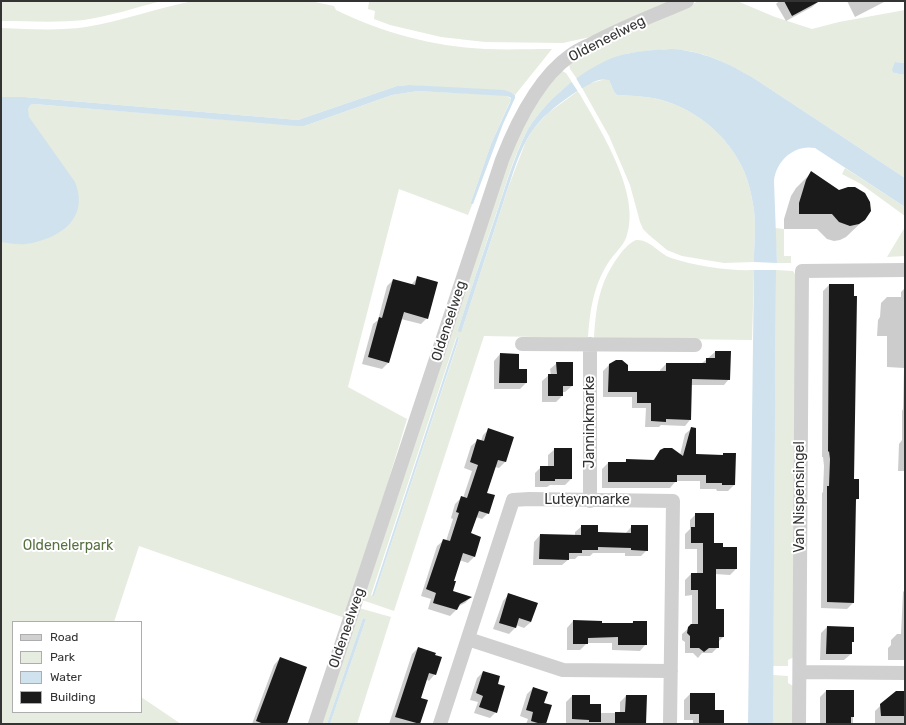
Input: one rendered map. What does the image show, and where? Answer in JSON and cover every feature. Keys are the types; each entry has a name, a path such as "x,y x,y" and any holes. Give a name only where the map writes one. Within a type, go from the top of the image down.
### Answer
{"street":[{"name":"Oldeneelweg","path":"315,724 502,160 517,124 525,109 544,83 562,62 572,54 613,32 688,1"},
{"name":"Van Nispensingel","path":"799,724 802,270 905,270"},
{"path":"522,344 695,345"},
{"name":"Janninkmarke","path":"590,344 590,501"},
{"name":"Luteynmarke","path":"440,724 513,500 673,501 670,724"},
{"path":"468,639 563,670 671,671"},
{"path":"800,672 905,673"}],"green space":[{"path":"1,1 161,1 122,12 84,20 53,22 1,21"},
{"name":"Oldenelerpark","path":"193,1 310,1 334,6 336,10 390,32 446,45 485,49 552,49 515,95 409,85 397,86 298,120 24,97 30,105 34,104 304,126 392,95 418,91 502,95 511,99 491,144 468,215 399,189 348,387 407,419 360,575 345,618 139,546 114,621 12,621 12,713 142,713 142,698 181,724 1,724 1,28 54,29 86,27"},
{"path":"684,1 590,37 563,43 485,42 441,37 390,25 374,19 375,11 368,9 369,2"},
{"path":"699,1 737,1 775,17 812,29 839,22 905,10 905,63 895,62 894,73 905,75 905,178 755,79 728,64 704,54 691,51 663,50 628,54 612,59 577,79 570,69 569,64 583,55"},
{"path":"562,71 566,73 572,82 539,114 530,126 520,146 508,177 458,330 462,330 508,188 526,141 534,128 548,113 578,91 607,142 624,182 629,202 630,221 626,238 608,263 599,281 591,309 588,338 484,336 394,611 362,600 514,141 542,94","holes":["458,337 459,339 374,596 372,596 371,595 456,338"]},
{"path":"606,79 609,80 614,92 617,95 643,97 668,102 702,120 722,137 737,158 747,179 754,210 754,262 724,263 682,256 667,250 643,229 630,185 609,136 582,88 587,84"},
{"path":"845,168 905,207 905,216 861,184 842,174"},
{"path":"905,227 905,256 887,257"},
{"path":"775,228 784,229 784,256 791,256 791,263 777,263"},
{"path":"636,240 646,242 666,256 680,261 723,269 754,270 752,340 594,338 597,306 607,276 622,252 628,245"},
{"path":"776,270 793,271 797,277 794,657 788,660 788,666 773,666"},
{"path":"359,608 391,617 357,724 330,724 366,619 363,618 327,724 320,724"},
{"path":"773,675 788,676 788,683 793,686 793,724 773,724"}],"water":[{"path":"672,49 705,55 745,73 905,178 905,207 815,148 807,147 793,151 778,167 774,181 777,263 754,262 755,216 750,190 743,169 730,147 722,137 702,120 680,107 656,99 617,95 614,92 609,80 605,79 596,81 576,92 544,117 535,127 525,143 504,200 462,330 459,332 458,330 509,174 525,135 532,123 552,99 591,68 618,56 651,50"},
{"path":"895,62 905,63 905,75 894,73 892,70"},
{"path":"409,85 504,90 515,95 473,204 471,204 471,202 491,144 510,102 511,98 507,96 418,91 392,95 304,126 34,104 30,105 28,109 29,117 75,182 79,195 78,207 75,217 68,225 60,232 50,237 26,244 1,242 1,97 24,97 298,120 397,86"},
{"path":"754,270 776,270 773,724 748,724"},
{"path":"457,337 459,338 374,596 372,596"},
{"path":"363,618 366,619 330,724 327,724"}],"pier":[{"path":"576,78 583,90 579,93 571,81"}],"building":[{"path":"784,1 820,1 792,16"},
{"path":"811,171 839,190 848,187 855,187 865,193 870,202 871,211 865,220 859,224 850,226 839,222 832,214 799,214 799,203 806,180"},
{"path":"417,276 438,282 428,319 404,312 389,363 368,357 379,317 382,318 393,279 415,285"},
{"path":"829,284 854,284 854,296 857,296 854,479 859,479 859,499 856,499 854,603 827,602 827,486 829,486 830,459 829,451 828,452"},
{"path":"715,351 731,351 730,380 692,379 691,420 666,419 666,422 651,421 651,403 637,403 637,392 608,392 609,364 616,360 622,360 628,365 628,371 666,371 666,363 706,363 706,358 715,358"},
{"path":"500,353 519,354 519,369 527,369 527,383 499,383"},
{"path":"556,362 573,362 573,386 563,386 563,396 548,396 548,374 557,374"},
{"path":"691,427 696,428 696,454 723,455 723,453 736,453 735,485 706,483 706,475 677,475 677,482 608,482 608,462 626,462 626,459 654,460 660,450 664,448 672,448 683,456"},
{"path":"488,428 514,437 506,462 498,460 487,493 495,495 489,514 479,511 471,533 481,537 475,557 463,553 454,581 456,581 453,591 472,597 460,604 457,610 433,603 436,593 426,589 443,539 450,541 459,513 456,512 461,496 467,498 478,465 470,462 477,439 484,441"},
{"path":"554,448 572,448 572,479 540,481 540,466 554,466"},
{"path":"695,513 714,513 714,543 723,543 723,547 737,547 737,569 716,569 716,609 724,609 724,637 719,637 719,648 709,648 704,652 699,648 690,648 690,636 687,633 688,627 691,624 698,624 698,590 691,590 691,573 703,573 703,543 691,543 691,527 695,527"},
{"path":"581,525 598,525 598,532 631,533 631,525 648,525 648,551 631,550 631,548 598,547 598,550 582,550 582,553 569,553 569,560 539,559 540,534 581,535"},
{"path":"508,593 538,603 531,622 519,618 516,628 499,623"},
{"path":"573,620 602,621 602,623 633,623 633,621 647,621 647,645 618,645 618,637 588,638 588,644 573,644"},
{"path":"827,626 854,627 852,654 826,654"},
{"path":"418,647 436,653 435,655 442,657 436,675 429,673 421,698 428,700 420,724 395,717"},
{"path":"280,657 307,667 287,724 264,724 256,721"},
{"path":"483,671 500,676 498,684 505,686 497,713 479,707 483,696 476,693"},
{"path":"533,687 548,692 544,703 552,705 546,724 531,721 533,712 526,710"},
{"path":"826,690 854,690 854,717 851,717 851,724 826,724"},
{"path":"896,691 905,691 905,716 881,716 880,704"},
{"path":"690,693 715,693 715,710 724,710 724,724 699,724 699,714 690,714"},
{"path":"572,695 590,695 590,704 601,704 601,722 589,722 589,720 572,719"},
{"path":"626,695 647,695 646,724 615,724 615,712 625,712"}]}
